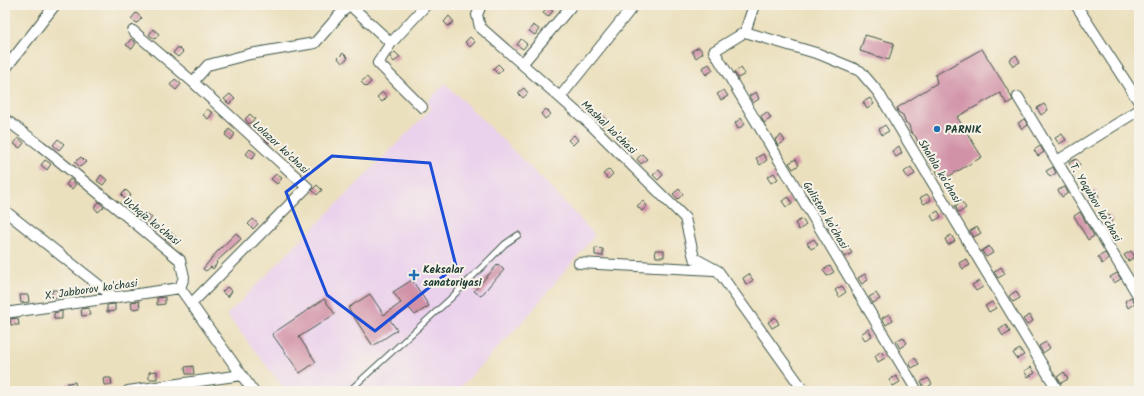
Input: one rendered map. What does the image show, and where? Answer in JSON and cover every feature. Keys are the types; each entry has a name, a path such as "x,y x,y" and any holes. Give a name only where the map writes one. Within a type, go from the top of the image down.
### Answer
{"street":[{"path":"193,82 208,64 250,54 315,43 349,5 391,43"},
{"path":"422,107 378,63 391,43 426,5"},
{"name":"Mashal ko'chasi","path":"481,5 477,15 480,27 590,123 685,218 694,258 718,271 804,391"},
{"path":"522,64 572,5"},
{"path":"560,97 634,5"},
{"path":"745,32 754,5"},
{"path":"1076,5 1139,102"},
{"path":"5,69 53,6"},
{"name":"Lolazor ko'chasi","path":"133,32 193,82 307,187 191,304"},
{"name":"Guliston ko'chasi","path":"745,32 714,52 917,391"},
{"name":"Shalola ko'chasi","path":"745,32 819,54 860,71 878,92 1058,391"},
{"name":"T. Yoqubov ko'chasi","path":"1018,97 1139,297"},
{"path":"1057,162 1139,110"},
{"name":"Uchqiz ko'chasi","path":"5,118 180,260 184,277 180,288"},
{"path":"7,215 116,298"},
{"path":"579,263 718,271"},
{"path":"180,288 254,391"},
{"name":"X. Jabborov ko'chasi","path":"5,313 180,288"},
{"path":"128,391 242,375"}],"lane":[{"path":"349,391 450,299 505,244 518,235"}],"highlighted area":[{"path":"332,156 430,163 456,266 375,331 327,295 286,192"}],"shaded area":[{"name":"Keksalar sanatoriyasi","path":"445,83 548,185 595,235 526,318 457,391 286,391 227,315 431,109 427,102"}],"building":[{"path":"547,7 553,11 548,17 543,13"},
{"path":"136,13 142,18 137,23 131,19"},
{"path":"449,16 454,22 448,26 444,22"},
{"path":"533,25 539,29 535,35 529,31"},
{"path":"153,29 159,34 155,39 149,35"},
{"path":"865,35 894,43 889,60 860,51"},
{"path":"470,37 475,42 470,47 465,42"},
{"path":"131,39 136,43 132,49 126,45"},
{"path":"521,39 527,44 523,49 517,45"},
{"path":"178,47 183,52 178,57 173,53"},
{"path":"699,47 703,53 696,58 692,51"},
{"path":"982,49 1013,100 1007,104 1000,93 957,117 982,157 944,179 938,176 936,169 931,165 930,158 925,154 923,147 918,143 916,137 911,132 909,125 905,122 903,115 898,112 897,108 937,83 935,75"},
{"path":"395,52 400,57 394,62 390,57"},
{"path":"343,53 348,58 342,63 338,58"},
{"path":"1016,55 1020,62 1013,66 1009,60"},
{"path":"498,64 503,69 498,74 493,69"},
{"path":"709,64 713,70 706,75 702,68"},
{"path":"741,68 745,74 738,78 734,72"},
{"path":"367,77 371,82 366,87 361,82"},
{"path":"175,79 181,84 176,90 170,85"},
{"path":"524,88 528,93 523,98 518,93"},
{"path":"724,90 728,96 721,100 717,94"},
{"path":"383,92 387,97 382,102 377,97"},
{"path":"756,92 759,99 753,103 749,96"},
{"path":"230,94 235,99 229,104 224,99"},
{"path":"870,98 874,104 867,109 863,102"},
{"path":"1044,104 1048,110 1041,115 1037,108"},
{"path":"207,109 213,113 208,119 203,115"},
{"path":"546,109 551,114 545,119 541,114"},
{"path":"767,112 771,118 764,123 761,116"},
{"path":"250,114 255,119 249,124 245,119"},
{"path":"603,116 607,121 602,126 597,121"},
{"path":"741,118 745,124 738,129 735,123"},
{"path":"1024,119 1028,125 1022,129 1018,123"},
{"path":"885,125 889,131 882,135 879,129"},
{"path":"229,129 235,134 231,140 225,135"},
{"path":"270,133 274,138 269,143 264,138"},
{"path":"1062,134 1066,140 1059,144 1055,138"},
{"path":"574,135 578,140 573,145 568,140"},
{"path":"781,135 785,141 778,146 775,140"},
{"path":"623,136 628,141 623,146 618,141"},
{"path":"18,138 24,143 20,148 14,144"},
{"path":"58,139 64,144 59,150 53,145"},
{"path":"899,146 902,153 896,157 892,151"},
{"path":"1040,146 1044,152 1038,156 1034,150"},
{"path":"250,149 256,153 252,159 246,154"},
{"path":"642,154 647,159 641,164 637,159"},
{"path":"763,154 767,160 760,165 756,158"},
{"path":"81,157 86,162 80,167 75,162"},
{"path":"796,159 799,165 793,169 789,163"},
{"path":"1076,159 1080,165 1073,169 1069,163"},
{"path":"45,160 51,164 47,170 41,165"},
{"path":"911,167 915,174 908,178 904,172"},
{"path":"1053,167 1056,173 1050,177 1046,171"},
{"path":"609,169 613,174 608,179 603,174"},
{"path":"659,170 663,175 658,180 653,175"},
{"path":"774,173 778,179 771,183 767,177"},
{"path":"276,174 282,178 277,184 271,179"},
{"path":"101,175 107,180 103,185 97,181"},
{"path":"70,179 76,184 72,189 66,185"},
{"path":"317,185 322,190 317,195 312,190"},
{"path":"1065,187 1068,193 1062,197 1058,190"},
{"path":"679,189 683,194 678,199 673,194"},
{"path":"126,190 131,195 126,200 121,195"},
{"path":"814,190 818,196 811,201 807,194"},
{"path":"1095,190 1099,197 1092,201 1088,195"},
{"path":"927,194 931,200 924,204 920,198"},
{"path":"789,197 792,203 786,207 782,201"},
{"path":"643,201 647,206 642,211 637,206"},
{"path":"99,202 104,207 98,212 94,207"},
{"path":"962,202 966,208 959,213 955,206"},
{"path":"938,211 941,217 934,221 931,215"},
{"path":"1080,212 1094,236 1088,240 1074,216"},
{"path":"146,213 152,217 148,223 142,218"},
{"path":"1109,215 1113,221 1106,225 1102,219"},
{"path":"253,219 258,224 253,229 248,224"},
{"path":"802,219 806,225 799,230 795,223"},
{"path":"834,223 838,229 831,233 827,227"},
{"path":"977,227 981,233 974,237 970,231"},
{"path":"170,232 176,237 171,243 165,238"},
{"path":"236,233 241,239 216,262 217,263 213,269 211,267 206,271 203,269 215,254"},
{"path":"951,235 955,241 948,245 945,239"},
{"path":"814,239 818,245 811,249 807,243"},
{"path":"989,246 993,253 986,257 982,251"},
{"path":"848,247 852,253 845,257 842,251"},
{"path":"595,248 603,249 603,256 595,255"},
{"path":"655,250 664,250 664,257 656,257"},
{"path":"1131,251 1135,257 1128,261 1124,255"},
{"path":"1105,253 1109,259 1102,264 1098,257"},
{"path":"966,259 970,265 963,269 959,263"},
{"path":"498,264 504,270 481,296 474,291"},
{"path":"830,266 834,272 827,276 823,270"},
{"path":"1001,267 1005,274 998,278 994,272"},
{"path":"1117,273 1121,279 1114,283 1110,277"},
{"path":"749,274 753,280 746,285 743,278"},
{"path":"865,274 868,280 862,284 858,278"},
{"path":"412,280 429,306 415,315 409,308 390,320 397,330 373,346 348,308 370,294 384,315 401,303 393,292"},
{"path":"979,281 983,287 976,291 972,285"},
{"path":"842,286 846,292 839,297 835,290"},
{"path":"227,287 232,291 228,297 222,292"},
{"path":"52,290 60,290 60,297 52,298"},
{"path":"1016,291 1020,298 1013,302 1009,296"},
{"path":"876,293 880,299 873,303 869,297"},
{"path":"20,295 28,295 29,302 21,303"},
{"path":"165,297 165,304 157,305 157,298"},
{"path":"1131,297 1135,303 1128,308 1125,301"},
{"path":"324,299 335,314 299,337 316,362 300,373 272,334"},
{"path":"139,301 140,308 132,309 131,302"},
{"path":"992,302 996,308 989,312 985,306"},
{"path":"115,304 115,311 107,312 107,305"},
{"path":"89,308 90,315 82,316 81,309"},
{"path":"62,311 62,319 54,319 54,313"},
{"path":"889,314 893,320 886,325 882,318"},
{"path":"1030,315 1033,321 1027,325 1023,319"},
{"path":"775,317 779,324 772,328 768,322"},
{"path":"18,318 19,325 11,325 10,319"},
{"path":"1006,325 1010,332 1003,336 999,330"},
{"path":"868,329 872,336 865,340 861,334"},
{"path":"903,337 907,343 900,348 896,341"},
{"path":"1046,342 1050,348 1043,353 1039,346"},
{"path":"1020,349 1024,355 1017,359 1013,353"},
{"path":"881,351 885,358 878,362 875,356"},
{"path":"915,358 919,364 912,368 909,362"},
{"path":"193,366 194,374 186,374 185,367"},
{"path":"1031,367 1035,373 1028,377 1024,371"},
{"path":"157,371 157,379 149,379 149,372"},
{"path":"1064,372 1068,379 1061,383 1057,377"},
{"path":"896,376 900,382 893,386 889,380"},
{"path":"103,378 111,378 112,385 104,385"},
{"path":"928,378 932,384 925,389 921,382"},
{"path":"75,382 76,390 68,390 67,383"}],"place":[{"name":"PARNIK","path":"937,129"},
{"name":"Keksalar sanatoriyasi","path":"414,275"}]}
